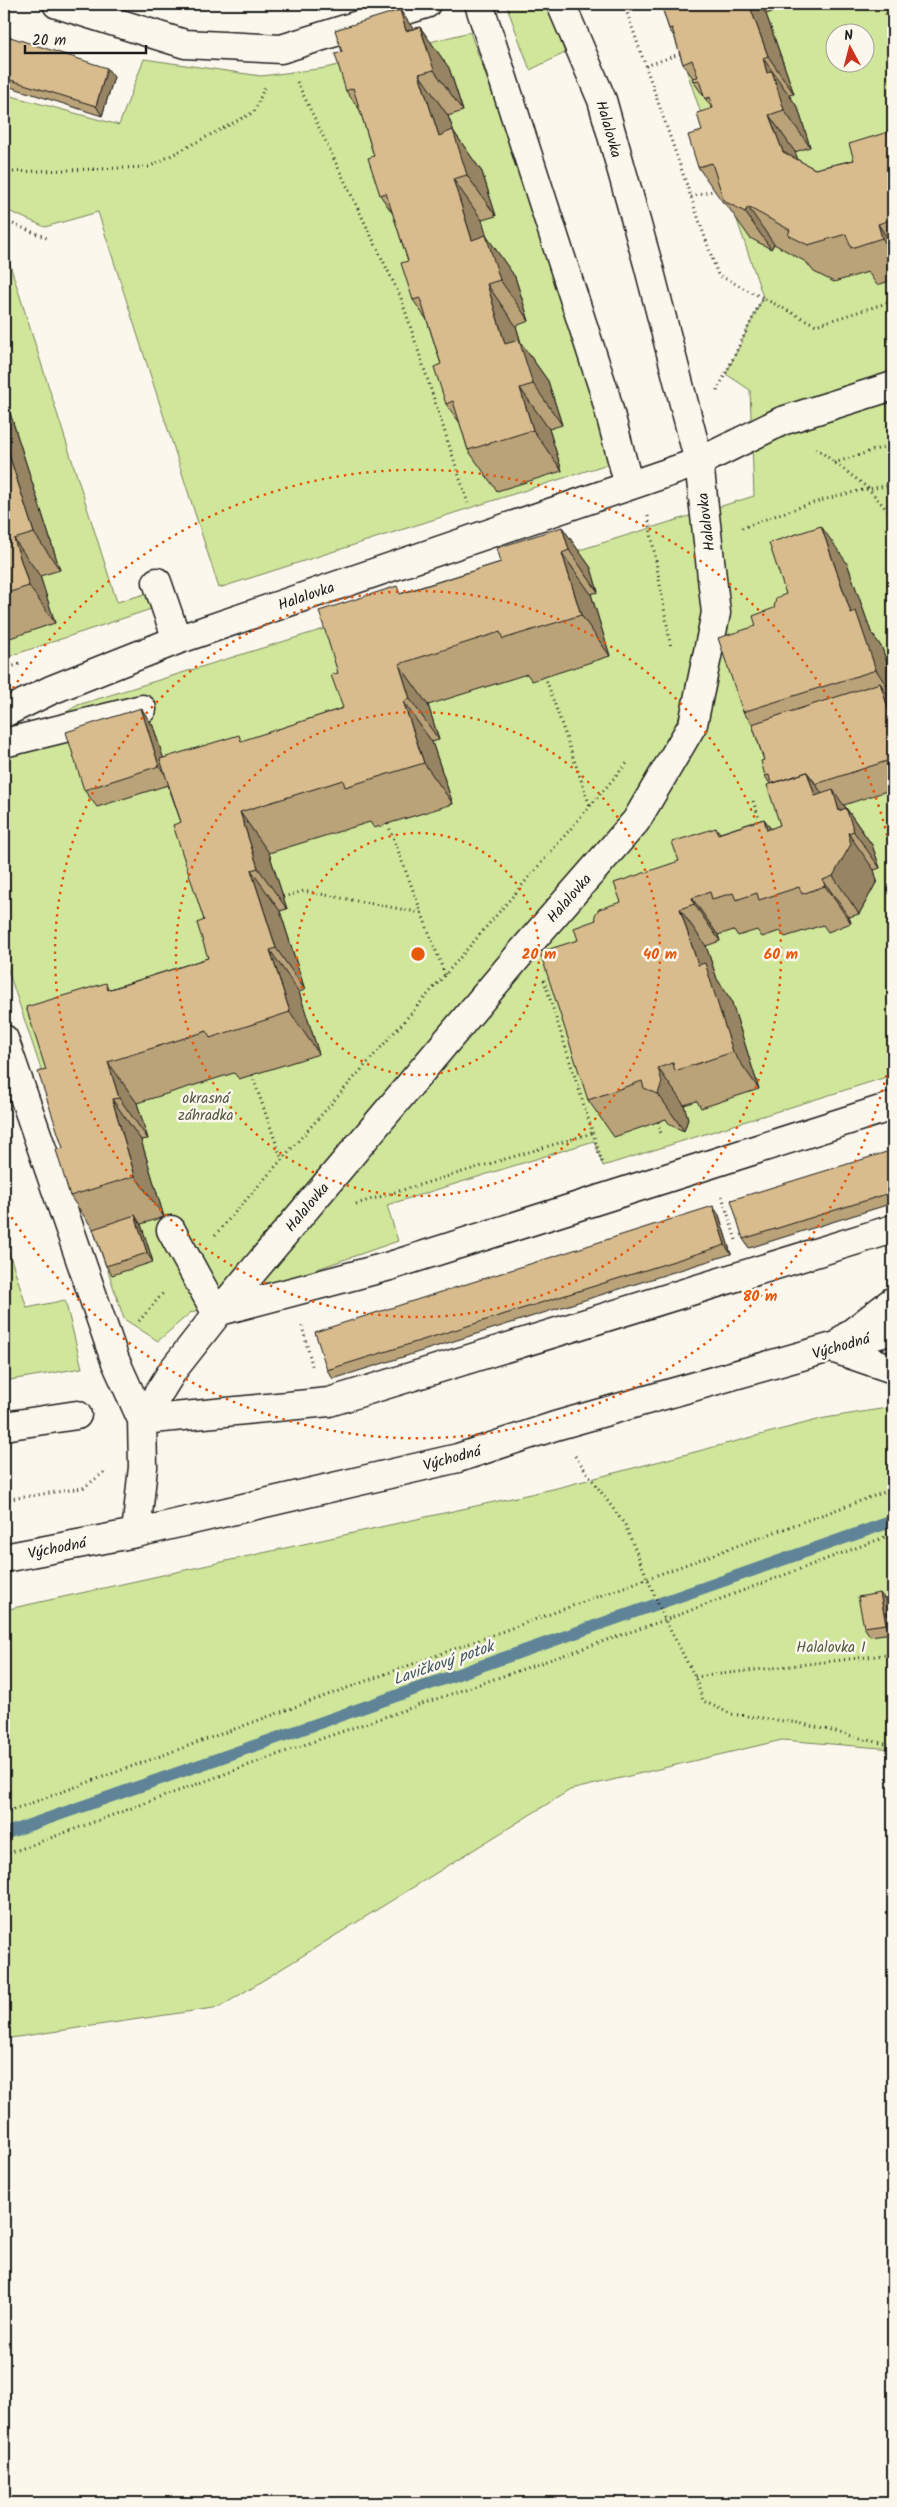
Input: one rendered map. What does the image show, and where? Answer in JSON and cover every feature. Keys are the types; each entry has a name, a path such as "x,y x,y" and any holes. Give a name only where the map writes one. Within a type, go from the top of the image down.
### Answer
{"street":[{"path":"57,4 185,44 281,50 426,4"},
{"path":"479,4 635,484"},
{"name":"Halalovka","path":"142,1420 173,1370 218,1313 514,961 636,821 692,724 716,613 696,451 602,100 560,4"},
{"name":"Halalovka","path":"4,713 52,690 177,640 635,484 696,451 782,421 893,386"},
{"path":"157,582 177,640"},
{"path":"4,743 142,709"},
{"path":"4,1039 112,1351 142,1420 143,1467 136,1533"},
{"path":"170,1230 218,1313 390,1266 893,1106"},
{"path":"142,1420 329,1402 893,1230"},
{"path":"832,1348 893,1301"},
{"name":"Východná","path":"4,1558 136,1533 458,1458 555,1426 893,1330"},
{"path":"832,1348 893,1369"},
{"path":"4,1426 78,1415"}],"path":[{"path":"624,4 718,275 816,325 893,301"},
{"path":"882,4 893,30"},
{"path":"4,176 12,172 149,167 254,112 281,50"},
{"path":"281,50 401,298 470,509"},
{"path":"646,66 690,51"},
{"path":"691,197 719,189"},
{"path":"4,220 49,239"},
{"path":"696,451 763,297"},
{"path":"782,421 868,488 893,517"},
{"path":"834,463 893,444"},
{"path":"635,484 653,540 672,651"},
{"path":"736,530 805,504 868,488 893,485"},
{"path":"545,676 590,806"},
{"path":"112,1351 445,975 634,755"},
{"path":"753,801 762,827"},
{"path":"388,824 445,975"},
{"path":"283,897 304,891 422,914"},
{"path":"542,972 603,1166"},
{"path":"252,1075 282,1160"},
{"path":"658,1122 662,1134"},
{"path":"348,1206 592,1133"},
{"path":"728,1214 736,1242"},
{"path":"293,1292 322,1402"},
{"path":"555,1426 625,1525 665,1620 695,1677 703,1701 731,1714 799,1723 893,1746"},
{"path":"4,1500 83,1488 105,1474 108,1466"},
{"path":"4,1813 893,1488"},
{"path":"4,1855 309,1743 665,1620 893,1534"},
{"path":"695,1677 893,1654"}],"green space":[{"path":"506,4 547,4 565,53 530,70"},
{"name":"okrasná záhradka","path":"664,4 893,4 893,1075 603,1166 594,1141 387,1205 398,1241 190,1313 158,1341 124,1319 4,958 4,758 32,733 78,705 754,496 750,390 726,374 763,297"},
{"path":"470,32 544,246 611,463 219,588 98,212 45,227 4,209 4,94 119,125 144,59 261,76 326,68"},
{"path":"4,246 117,602 152,592 157,607 4,658"},
{"path":"4,1237 27,1308 65,1300 82,1368 4,1381"},
{"name":"Halalovka I","path":"893,1407 893,1749 782,1740 570,1790 220,2007 4,2039 4,1610 553,1489 825,1418"}],"building":[{"path":"661,4 749,4 768,56 763,58 767,73 772,71 784,110 769,115 783,152 815,169 854,160 849,144 888,132 890,137 893,136 893,201 891,202 893,219 878,224 882,238 851,248 846,234 808,245 788,235 790,230 748,207 745,212 724,201 712,163 698,167 688,135 702,131 697,113 713,108 710,97 705,99 699,80 693,81 692,78 698,77 692,60 683,64 672,28 669,29"},
{"path":"400,10 406,31 420,27 434,70 419,74 439,136 453,130 467,175 453,179 472,240 486,235 500,280 487,284 505,344 519,340 533,384 520,388 533,430 468,450 453,401 446,404 434,367 441,364 420,298 413,300 401,263 408,261 386,193 380,195 368,158 374,156 353,88 346,91 335,54 342,52 335,30"},
{"path":"4,35 107,68 96,106 4,78"},
{"path":"4,439 34,533 14,539 29,586 4,594"},
{"path":"821,526 851,613 856,611 876,670 743,712 718,638 756,626 753,616 774,608 776,598 786,594 769,543"},
{"path":"562,527 569,550 562,553 581,615 503,639 500,632 399,664 410,699 403,701 424,763 345,787 343,780 240,812 258,868 251,870 276,948 270,950 290,1012 210,1038 207,1031 108,1062 119,1098 112,1099 135,1176 70,1196 56,1150 63,1148 38,1072 46,1070 26,1007 106,983 108,990 208,958 197,923 204,920 173,825 181,822 160,759 239,735 241,741 343,708 331,675 338,673 319,611 397,586 400,594 501,562 497,548"},
{"path":"880,683 893,724 893,759 816,784 807,772 771,784 769,775 765,776 761,761 764,760 752,724"},
{"path":"141,708 159,766 84,790 66,732"},
{"path":"807,772 815,796 833,790 839,811 846,808 854,831 848,833 851,844 833,876 823,880 825,886 802,894 799,887 759,900 757,893 736,900 733,893 712,899 710,892 692,898 694,904 680,909 698,965 705,963 733,1052 675,1071 673,1063 658,1068 662,1082 658,1094 644,1088 642,1081 588,1100 540,952 578,940 574,928 596,920 595,915 599,909 621,902 614,883 679,861 672,842 716,828 718,834 764,819 767,830 780,825 767,785"},
{"path":"893,1150 893,1192 743,1239 731,1200"},
{"path":"713,1206 725,1245 327,1370 315,1332"},
{"path":"135,1215 147,1253 106,1266 93,1229"},
{"path":"880,1593 886,1624 864,1627 858,1597"}],"waterway":[{"name":"Lavičkový potok","path":"4,1834 893,1521"}]}
